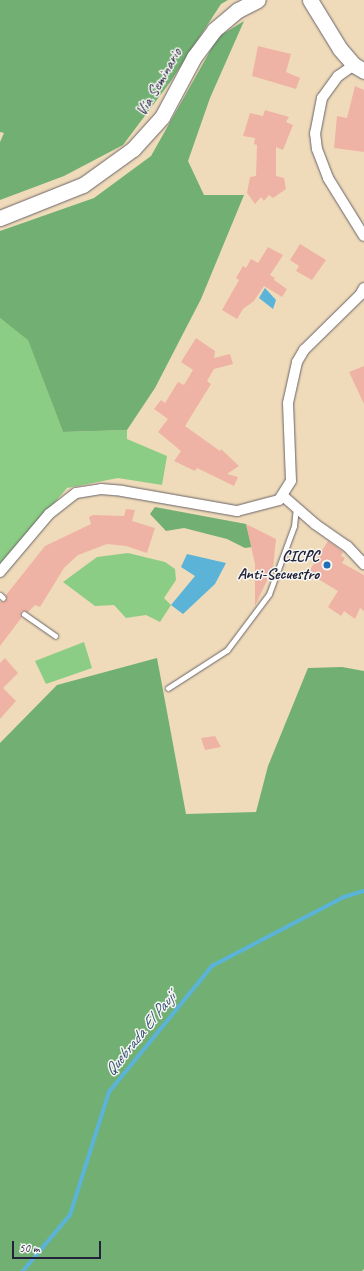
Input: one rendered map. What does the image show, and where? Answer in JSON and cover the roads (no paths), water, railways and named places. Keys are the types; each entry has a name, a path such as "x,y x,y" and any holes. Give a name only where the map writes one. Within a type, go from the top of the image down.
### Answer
{"main road":[{"name":"Vía Seminario","path":"0,218 83,185 133,149 162,117 194,57 214,30 238,10 258,0"},
{"path":"310,0 328,32 359,68"}],"street":[{"path":"359,68 338,76 322,98 315,133 317,149 328,178 364,236"},
{"path":"0,572 49,514 60,503 76,493 101,489 122,491 237,511 266,505 283,496 291,481 288,403 297,362 304,350 360,295 364,288"},
{"path":"283,496 296,508 347,546 364,564"}],"lane":[{"path":"168,688 227,650 269,594 294,526 296,508"},
{"path":"24,614 55,636"}],"water":[{"path":"265,288 276,300 273,309 259,298"},
{"path":"187,554 226,563 215,584 183,614 171,605 195,576 181,567"}],"waterway":[{"name":"Quebrada El Paují","path":"23,1271 70,1215 109,1092 212,966 344,897 364,891"}],"place":[{"name":"CICPC Anti-Secuestro","path":"327,565"}]}
